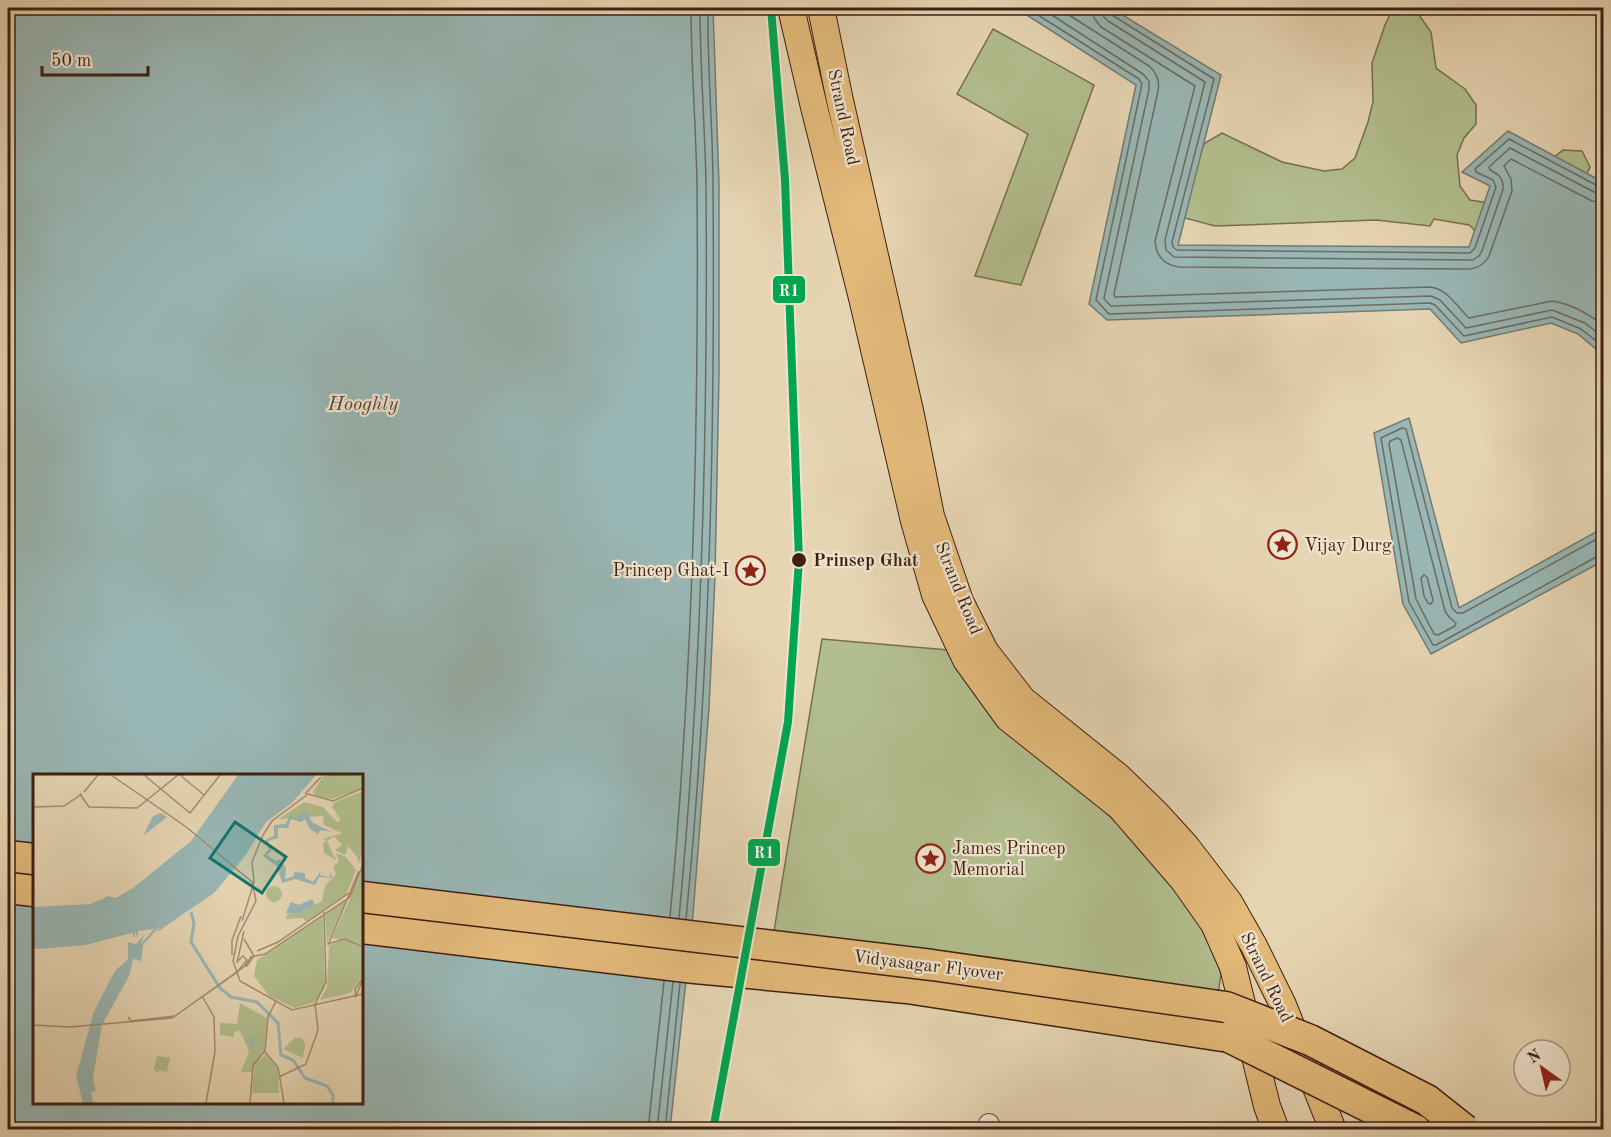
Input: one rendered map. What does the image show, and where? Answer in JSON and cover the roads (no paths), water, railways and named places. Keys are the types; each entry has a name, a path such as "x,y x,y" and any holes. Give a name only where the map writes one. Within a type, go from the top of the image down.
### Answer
{"highway":[{"path":"8,856 33,859"},
{"path":"8,888 33,891"},
{"name":"Vidyasagar Flyover","path":"363,897 932,965 1226,1007 1310,1040 1427,1100 1464,1130"},
{"name":"Vidyasagar Flyover","path":"363,928 695,968 907,988 1229,1037 1415,1130"}],"main road":[{"name":"Strand Road","path":"791,8 914,521 935,595 966,660 1008,718 1120,807 1183,880 1214,924 1233,967 1267,1106 1276,1130"},
{"name":"Strand Road","path":"821,8 911,415 931,516 960,601 985,651 1023,700 1119,777 1156,813 1186,846 1228,902 1254,946 1282,1005 1334,1130"}],"water":[{"name":"Hooghly","path":"8,8 713,8 719,184 719,375 715,577 709,708 693,915 670,1129 8,1129"},
{"path":"1016,8 1111,8 1221,75 1178,245 1469,247 1490,186 1462,172 1508,131 1603,182 1603,355 1578,334 1551,323 1461,343 1430,309 1107,320 1089,304 1136,85"},
{"path":"1409,418 1459,608 1603,528 1603,561 1431,654 1403,604 1374,433"}],"place":[{"name":"Vijay Durg","path":"1283,545"},
{"name":"Prinsep Ghat","path":"799,560"},
{"name":"Princep Ghat-I","path":"750,570"},
{"name":"James Princep Memorial","path":"931,858"}]}
